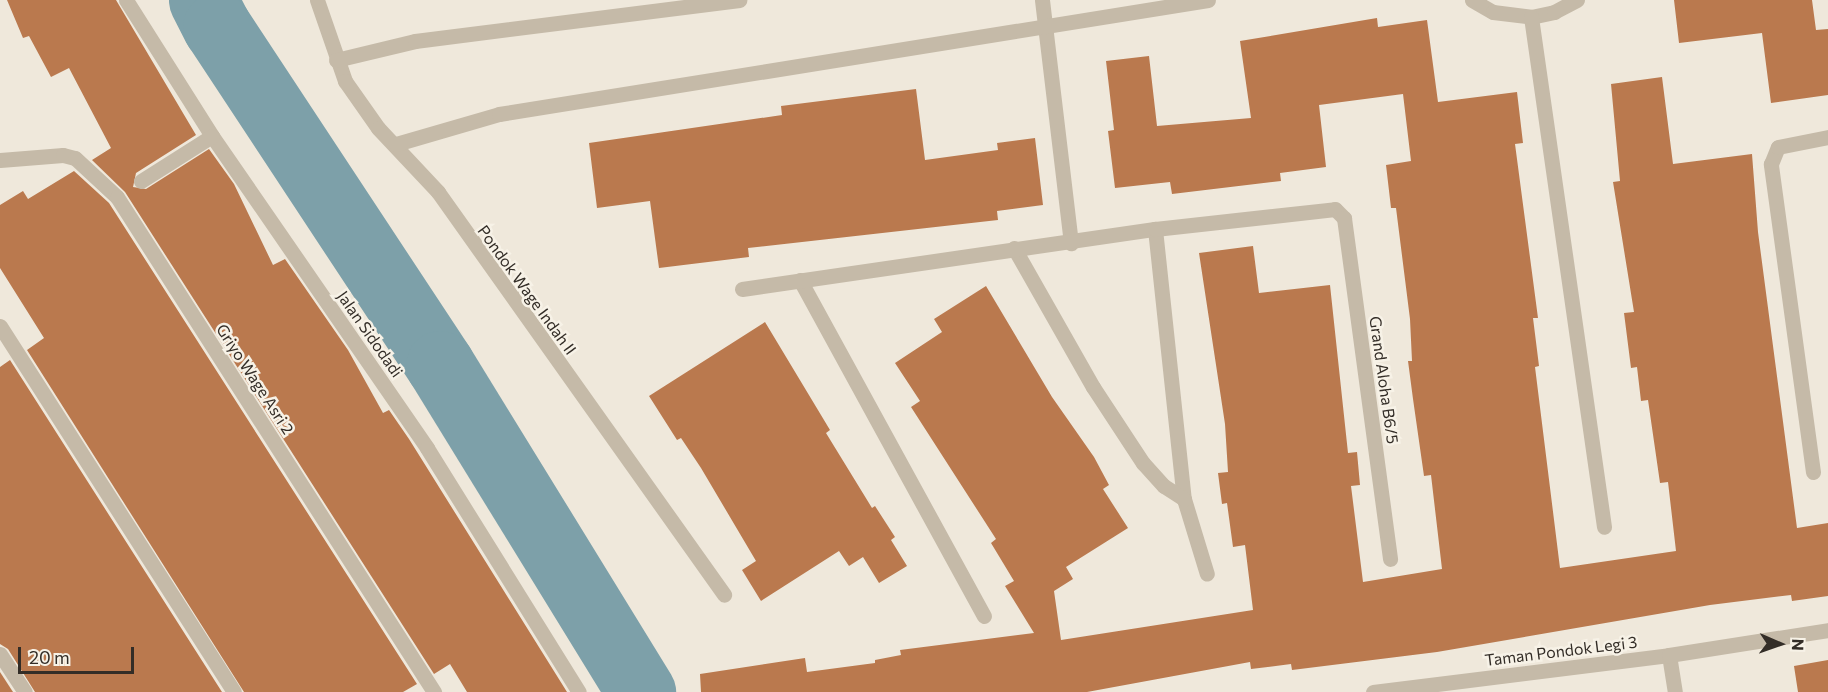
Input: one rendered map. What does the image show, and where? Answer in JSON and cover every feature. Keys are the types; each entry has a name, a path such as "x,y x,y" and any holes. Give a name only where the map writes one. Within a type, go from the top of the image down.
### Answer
{"street":[{"name":"Jalan Sidodadi","path":"126,0 212,136 427,448 579,692"},
{"name":"Pondok Wage Indah II","path":"317,0 336,60 378,128 396,144 438,192 724,595"},
{"path":"336,60 415,40 740,0"},
{"path":"1042,0 1071,243"},
{"path":"396,144 499,114 1208,0"},
{"path":"1472,0 1493,12 1531,16 1554,12 1577,0"},
{"path":"1531,16 1604,527"},
{"path":"141,181 212,136"},
{"path":"1813,472 1770,164 1778,147 1828,137"},
{"name":"Griyo Wage Asri 2","path":"0,160 63,155 75,158 117,197 434,692"},
{"name":"Grand Aloha B6/5","path":"1155,229 1335,209 1344,218 1390,559"},
{"path":"742,289 1155,229 1184,499 1207,574"},
{"path":"1014,248 1093,387 1143,463 1164,486 1184,499"},
{"path":"800,280 984,616"},
{"path":"0,326 234,692"},
{"name":"Taman Pondok Legi 3","path":"1373,692 1458,687 1828,630"},
{"path":"0,654 25,692"},
{"path":"1669,656 1675,692"}],"building":[{"path":"7,0 116,0 196,135 136,173 133,187 146,189 209,149 234,184 273,265 285,259 348,350 383,413 389,410 409,439 567,692 467,692 450,664 434,674 125,192 92,160 111,148 69,68 51,77 29,36 23,38"},
{"path":"1674,0 1812,0 1816,30 1828,29 1828,95 1771,103 1762,33 1679,43"},
{"path":"1377,18 1378,27 1427,20 1438,102 1517,92 1523,143 1515,144 1538,318 1533,318 1539,366 1535,367 1560,568 1676,551 1668,482 1660,483 1648,400 1641,401 1637,367 1631,368 1624,313 1634,312 1613,182 1620,181 1611,84 1662,77 1673,164 1752,154 1758,232 1797,528 1828,523 1828,596 1792,601 1791,595 1710,605 1437,652 1292,670 1291,664 1251,669 1250,662 1087,692 701,692 700,674 805,658 807,672 875,663 875,660 901,655 900,650 1034,633 1005,586 1014,581 991,543 996,539 911,407 920,401 895,363 942,332 934,319 986,286 1052,397 1094,457 1109,485 1103,489 1128,528 1066,567 1073,579 1054,591 1061,640 1253,610 1245,545 1233,547 1227,503 1222,504 1218,473 1228,472 1225,424 1199,253 1253,246 1259,293 1330,285 1348,453 1357,452 1360,485 1351,486 1363,582 1442,569 1431,475 1424,476 1413,399 1408,361 1412,361 1410,319 1396,208 1391,208 1386,165 1411,161 1403,94 1319,105 1326,167 1280,173 1281,181 1172,194 1170,182 1115,188 1108,131 1114,130 1106,61 1149,56 1157,126 1251,118 1240,41"},
{"path":"916,89 925,160 998,150 997,143 1035,138 1043,205 997,211 998,220 748,248 749,257 659,268 650,201 597,208 589,143 782,115 781,106"},
{"path":"74,171 109,203 417,684 403,692 244,692 27,350 44,338 0,268 0,205 23,191 28,199"},
{"path":"765,322 830,430 826,433 872,508 875,506 895,537 891,540 907,566 879,583 863,557 849,566 839,551 761,601 742,570 756,561 701,468 681,438 677,440 649,396"},
{"path":"10,360 222,692 35,692 8,649 0,644 0,367"},
{"path":"1828,660 1828,692 1798,692 1794,666"},
{"path":"0,672 13,692 0,692"}],"waterway":[{"path":"203,0 217,27 440,365 641,692"}]}
